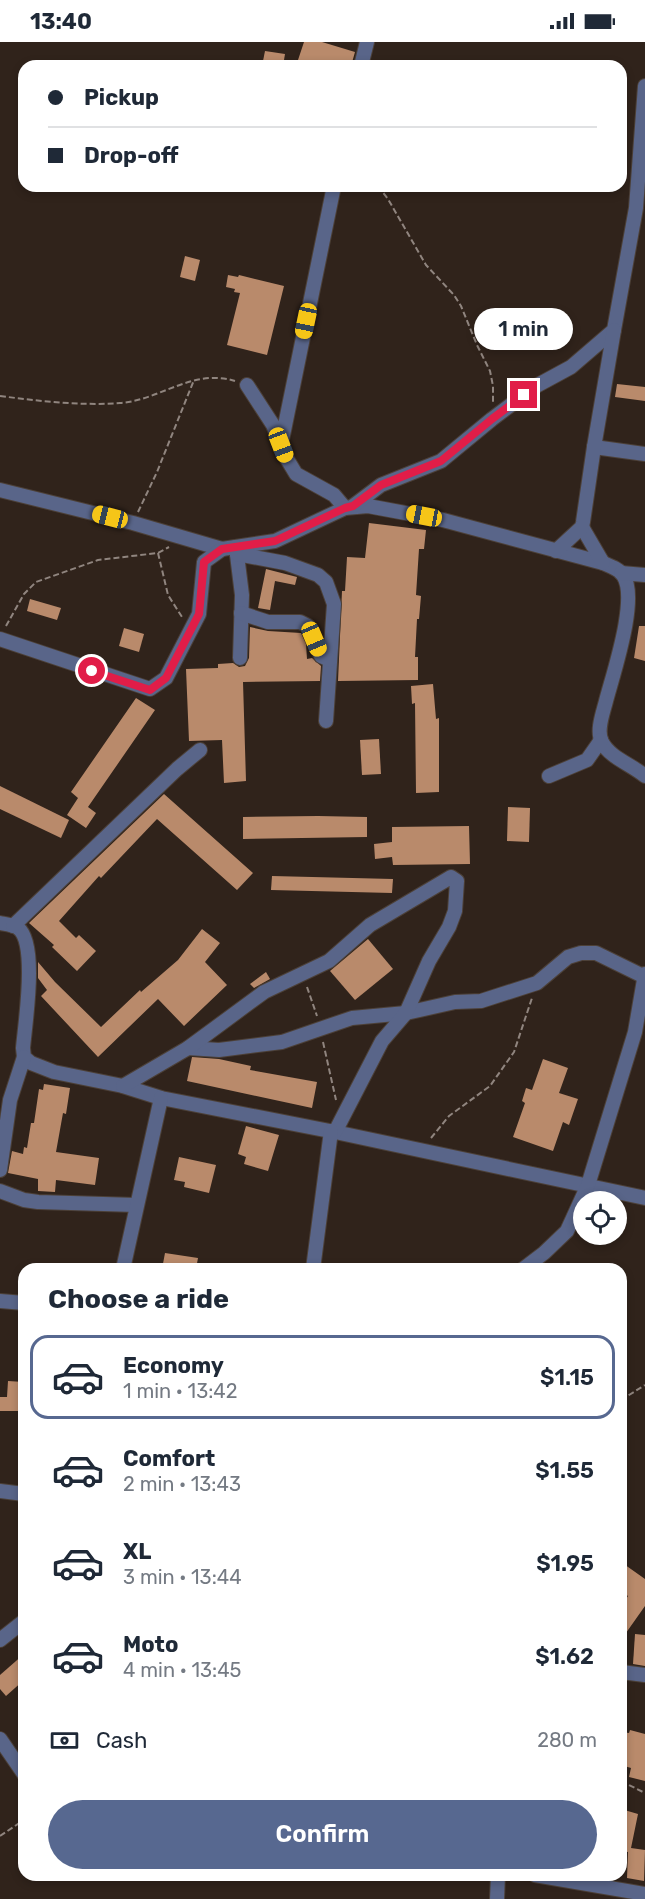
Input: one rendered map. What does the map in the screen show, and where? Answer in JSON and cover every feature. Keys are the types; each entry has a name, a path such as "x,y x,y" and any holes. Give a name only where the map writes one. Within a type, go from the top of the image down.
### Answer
{"street":[{"path":"362,60 367,42"},
{"path":"556,551 582,527 614,330 641,204 645,86"},
{"path":"281,445 333,192"},
{"path":"2,634 150,690 166,678 199,614 204,562 231,550 275,541 349,507 381,485 441,461 536,386 571,367 614,330"},
{"path":"247,385 273,424 287,459 296,474 334,495 349,507 368,506 443,520 603,563 621,573 645,575"},
{"path":"594,447 645,454"},
{"path":"0,490 133,523 318,575 326,582 334,604 326,721"},
{"path":"582,527 603,563"},
{"path":"231,550 242,595 240,658"},
{"path":"621,573 627,584 629,595 627,614 601,720 601,740 610,753 645,776"},
{"path":"242,613 268,622 300,622 308,626 321,656 330,660"},
{"path":"549,777 587,760 601,740"},
{"path":"7,924 200,750"},
{"path":"123,1086 188,1048 264,993 329,961 370,925 451,877 457,881 455,911 449,927 429,961 406,1013 382,1041 335,1128 314,1263"},
{"path":"0,1170 10,1100 24,1057 29,979 28,948 24,935 17,927 7,924"},
{"path":"188,1048 219,1050 271,1043 321,1030 352,1017 406,1013 454,1002 481,1001 537,983 568,957 580,953 596,953 645,980 635,1032 588,1185 567,1231 531,1263"},
{"path":"24,1057 31,1063 54,1072 123,1086 161,1098 335,1128 422,1151 645,1198"},
{"path":"124,1263 161,1098"},
{"path":"0,1191 24,1200 38,1202 136,1205"},
{"path":"0,1301 18,1302"},
{"path":"0,1491 18,1493"},
{"path":"0,1640 18,1626"},
{"path":"627,1673 645,1675"},
{"path":"0,1739 18,1765"},
{"path":"497,1899 498,1881"},
{"path":"570,1881 645,1894"}],"path":[{"path":"383,192 426,265 454,295 460,306 490,372 493,386 492,419"},
{"path":"0,396 34,400 122,403 194,380 222,377 247,385"},
{"path":"133,523 157,472 194,380"},
{"path":"2,634 24,594 36,582 98,560 158,553 185,539"},
{"path":"158,553 168,595 177,612 191,628"},
{"path":"301,974 314,1005 321,1030 335,1128"},
{"path":"422,1151 449,1116 490,1086 514,1052 532,999 537,991"},
{"path":"627,1396 645,1385"},
{"path":"627,1783 645,1793"},
{"path":"0,1836 18,1824"}],"building":[{"path":"304,42 322,42 355,52 353,60 298,60"},
{"path":"265,51 285,54 284,60 263,60"},
{"path":"185,256 200,260 195,281 180,277"},
{"path":"228,275 238,277 239,275 284,286 267,355 227,345 240,293 226,287"},
{"path":"617,384 645,387 645,401 615,397"},
{"path":"369,523 426,530 424,549 419,549 416,595 421,596 415,657 418,657 418,680 338,681 342,591 345,591 347,557 365,558"},
{"path":"266,569 297,577 295,585 275,581 270,610 258,608"},
{"path":"30,599 61,608 57,620 27,611"},
{"path":"639,626 645,626 645,661 634,658"},
{"path":"250,627 268,631 301,633 306,644 307,659 312,658 321,666 320,681 243,682 246,781 224,783 222,740 189,741 186,669 218,668 218,664 233,663 239,667 245,666 249,658"},
{"path":"124,628 144,634 139,652 119,646"},
{"path":"433,684 436,719 439,718 439,792 416,793 415,703 412,704 411,686"},
{"path":"136,698 155,710 88,807 96,813 86,828 67,815 78,798 71,792"},
{"path":"379,739 381,774 362,775 360,740"},
{"path":"0,786 69,820 61,838 0,809"},
{"path":"164,794 253,873 237,890 157,819 101,878 99,876 59,921 76,938 79,935 96,951 77,971 52,947 54,945 29,923"},
{"path":"508,807 530,808 529,842 507,841"},
{"path":"243,817 367,817 367,837 243,839"},
{"path":"469,826 470,864 393,865 392,857 375,859 374,844 392,842 392,827"},
{"path":"272,876 393,879 392,893 271,890"},
{"path":"202,929 220,943 205,962 227,985 184,1026 158,999 98,1057 41,996 47,990 38,978 38,962 101,1027 140,990 141,992 178,960"},
{"path":"368,939 393,969 355,1000 330,971"},
{"path":"266,972 270,979 254,988 250,984"},
{"path":"192,1057 219,1059 251,1066 250,1070 317,1082 312,1108 187,1081"},
{"path":"543,1059 568,1068 559,1093 578,1099 569,1125 563,1122 553,1151 513,1137 525,1103 522,1101 526,1088 532,1090"},
{"path":"44,1084 70,1088 56,1152 99,1158 95,1185 56,1180 55,1192 38,1191 38,1179 8,1173 12,1151 23,1154 24,1147 27,1148 31,1123 34,1123 39,1089 43,1090"},
{"path":"246,1126 279,1135 268,1171 244,1164 246,1157 238,1154"},
{"path":"179,1157 216,1165 209,1193 184,1187 185,1182 174,1180"},
{"path":"165,1253 198,1258 197,1263 163,1263"},
{"path":"8,1381 18,1382 18,1411 0,1411 0,1397 7,1397"},
{"path":"627,1566 645,1579 645,1606 627,1632 627,1598"},
{"path":"635,1634 645,1635 645,1666 633,1664"},
{"path":"18,1659 18,1685 6,1696 0,1689 0,1675"},
{"path":"630,1730 645,1734 645,1781 629,1777 631,1768 627,1767 627,1733"},
{"path":"627,1811 638,1814 631,1848 645,1850 644,1881 627,1878"}],"route":[{"path":"92,671 150,690 166,678 199,614 204,562 222,549 275,541 353,506 381,485 432,466 451,454 524,395"}]}
